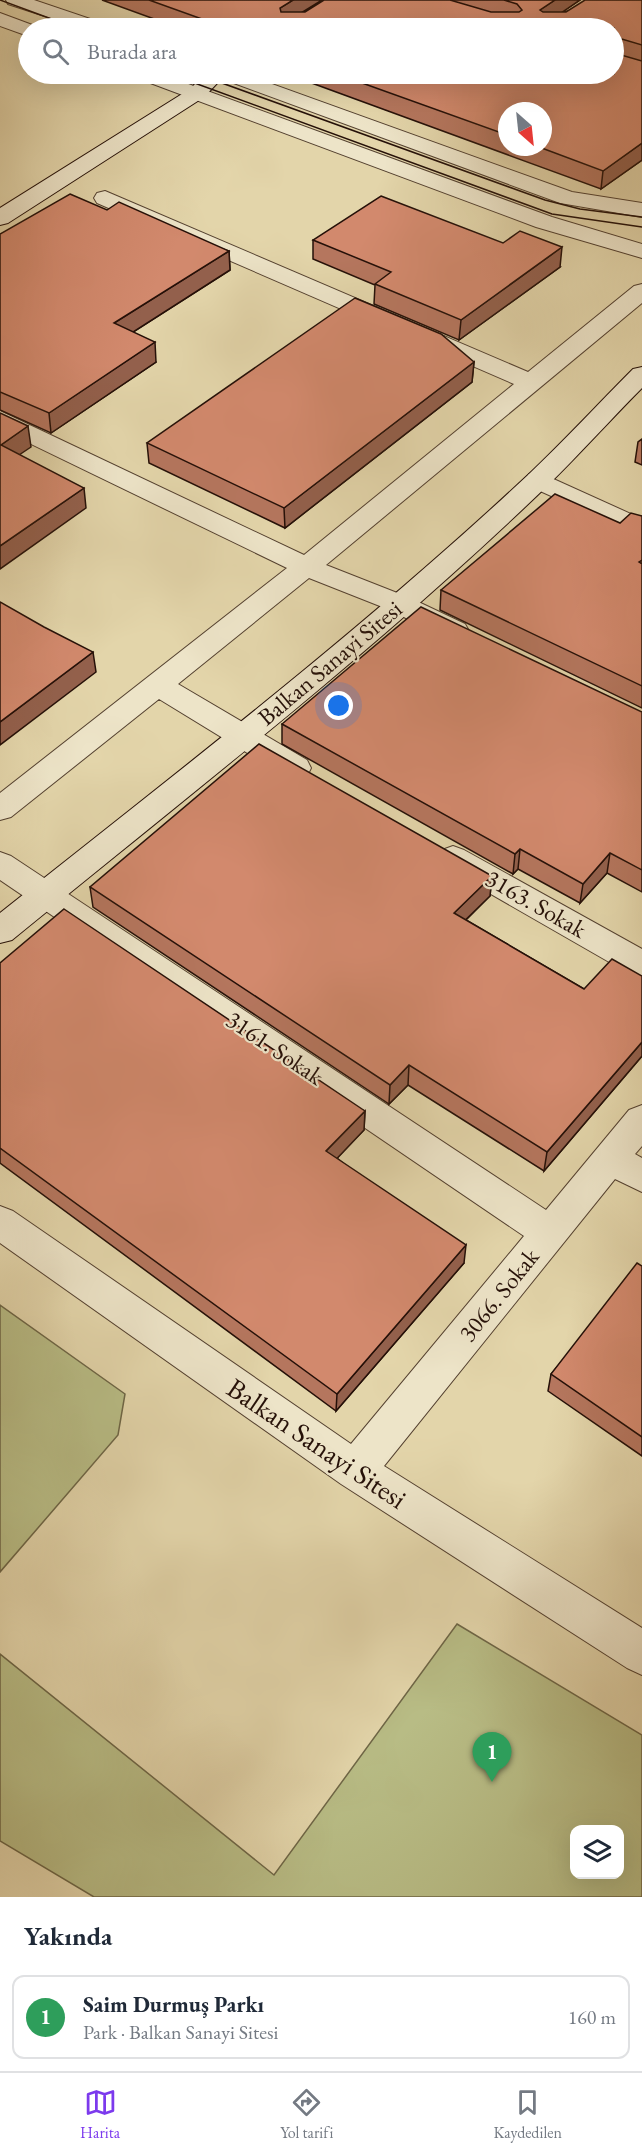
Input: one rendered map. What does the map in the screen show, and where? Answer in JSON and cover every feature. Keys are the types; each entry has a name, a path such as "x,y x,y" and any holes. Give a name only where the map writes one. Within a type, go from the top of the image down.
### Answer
{"street":[{"path":"15,0 68,18"},
{"path":"0,19 18,26"},
{"path":"0,198 72,155 176,84"},
{"path":"0,218 197,93 206,84"},
{"path":"254,84 568,198 642,210"},
{"path":"173,85 544,222 642,251"},
{"path":"105,198 532,383"},
{"path":"0,809 306,567 642,291"},
{"name":"Balkan Sanayi Sitesi","path":"0,931 242,738 400,604 538,480 642,374"},
{"path":"0,419 306,567 400,604 474,640"},
{"path":"538,480 642,530"},
{"path":"158,685 242,738 324,784"},
{"name":"3163. Sokak","path":"426,842 642,965"},
{"name":"3161. Sokak","path":"0,864 550,1233"},
{"name":"3066. Sokak","path":"355,1470 550,1233 627,1167 642,1120"},
{"name":"Balkan Sanayi Sitesi","path":"0,1222 131,1316 355,1470 642,1653"}],"green space":[{"path":"0,1305 125,1394 118,1435 0,1572"},
{"path":"457,1624 642,1735 642,1897 94,1897 0,1841 0,1654 274,1875"}],"building":[{"path":"149,0 293,0 280,8 281,12 305,12 324,0 450,0 491,12 519,12 522,10 517,4 504,0 555,0 540,10 566,12 585,0 642,0 642,45 624,40 624,18 199,18"},
{"path":"624,56 642,61 642,143 603,171 552,152 552,102 498,102 498,132 365,84 624,84"},
{"path":"70,194 107,210 119,202 229,251 114,323 155,342 49,413 0,392 0,234"},
{"path":"381,196 503,243 520,231 562,247 461,320 375,284 391,272 313,240"},
{"path":"355,298 441,334 474,362 284,508 147,443"},
{"path":"0,413 28,426 1,445 84,488 0,546"},
{"path":"555,494 620,523 631,513 642,516 642,560 639,562 642,564 642,686 441,590"},
{"path":"0,602 93,652 0,722"},
{"path":"421,607 642,712 642,870 610,853 583,884 520,849 515,854 282,724"},
{"path":"259,744 492,876 454,913 584,989 612,959 642,976 642,1042 547,1152 409,1065 390,1085 90,887"},
{"path":"64,909 365,1111 326,1151 466,1245 337,1394 0,1148 0,963"},
{"path":"637,1263 642,1266 642,1437 551,1374"}],"tram line":[{"path":"0,0 49,18"},
{"path":"197,84 552,214 642,227"},
{"path":"225,84 545,200 580,209 642,217"}],"place":[{"name":"Saim Durmuş Parkı","path":"492,1782"}]}
